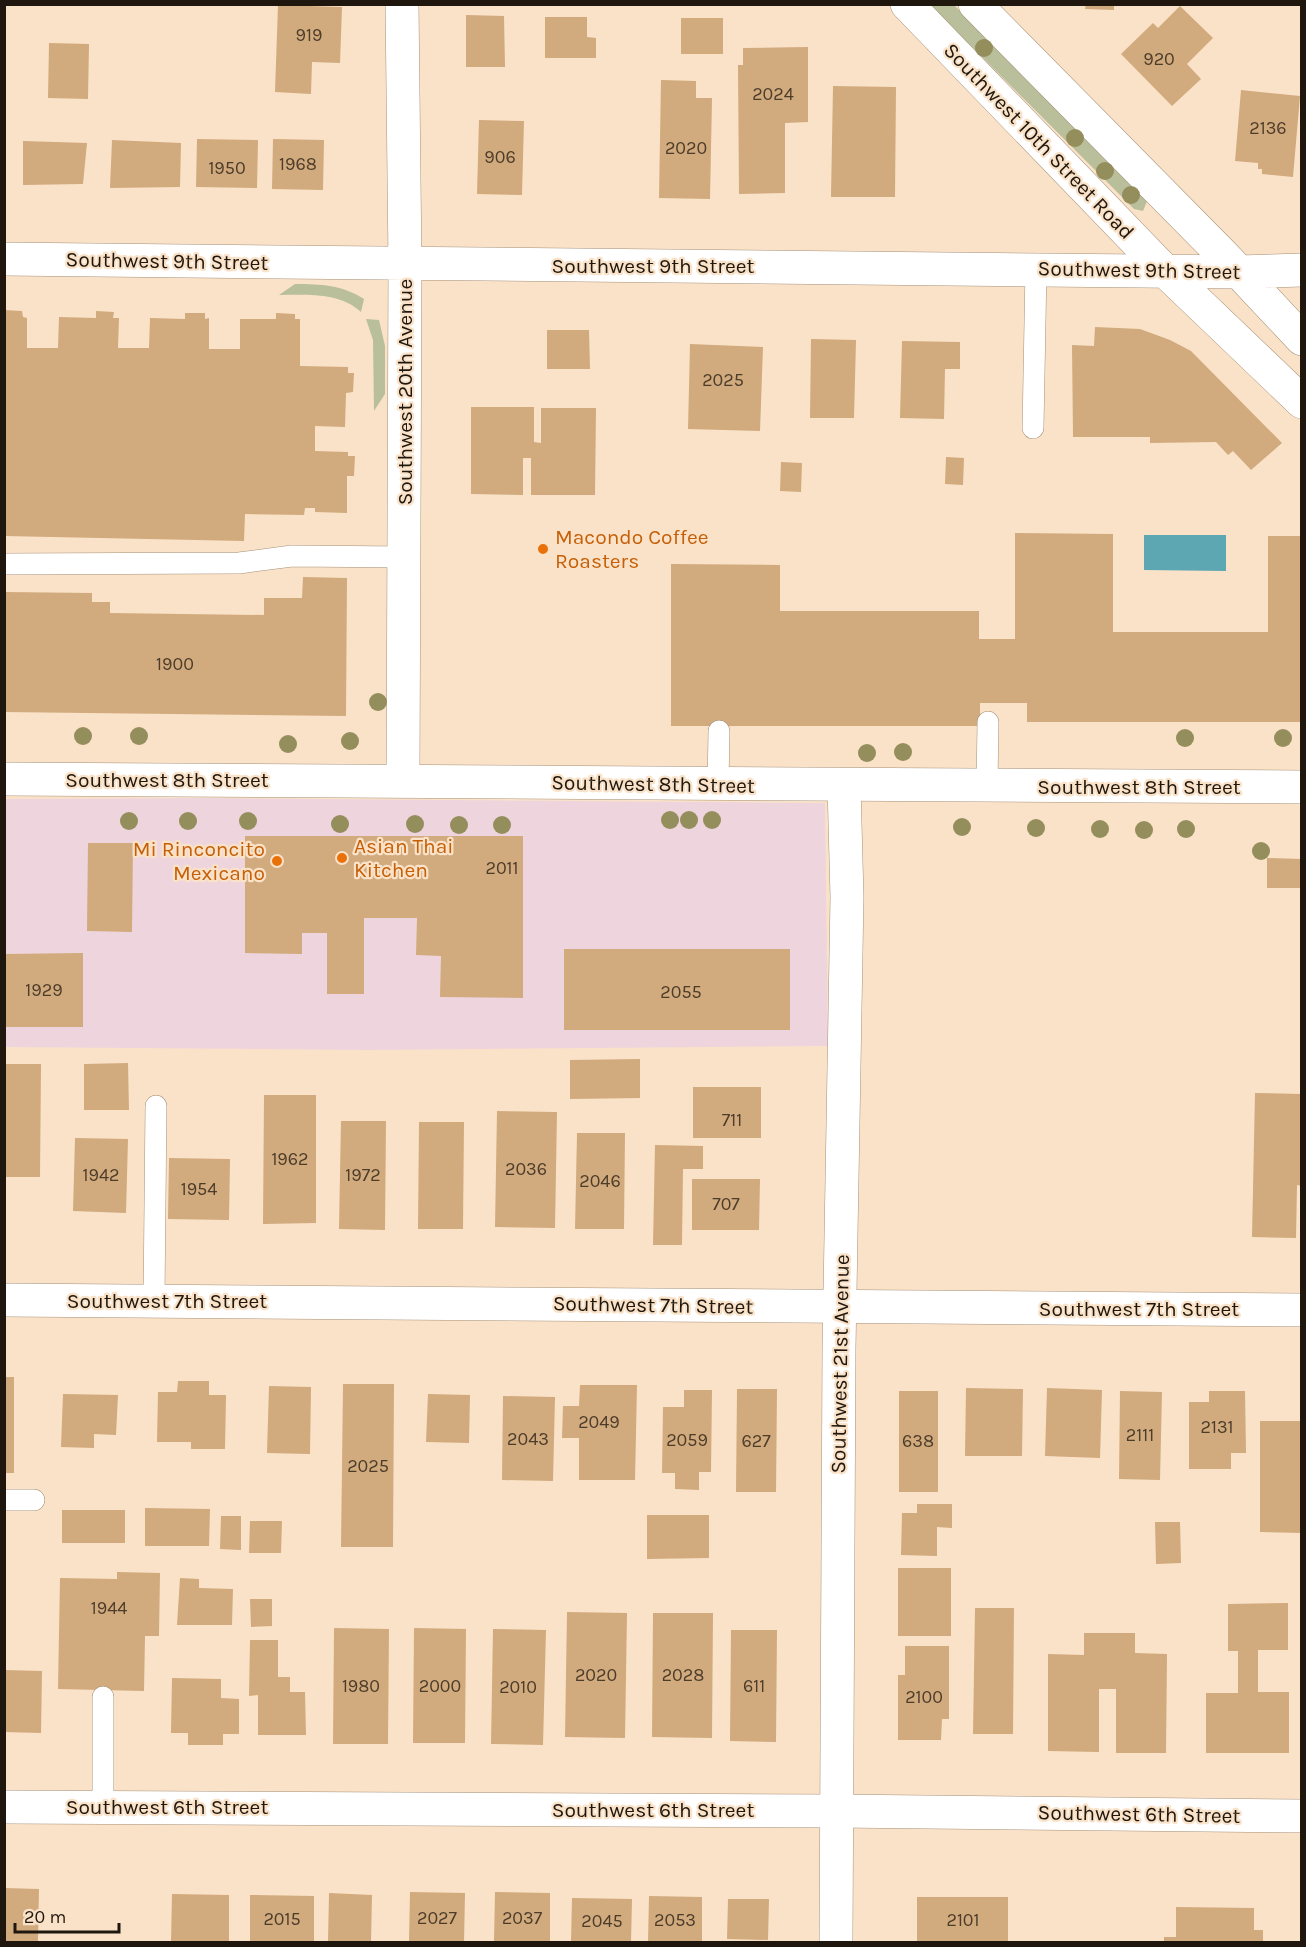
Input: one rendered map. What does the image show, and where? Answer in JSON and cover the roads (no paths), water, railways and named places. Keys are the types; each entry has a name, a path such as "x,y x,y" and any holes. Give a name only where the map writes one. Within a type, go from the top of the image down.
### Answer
{"street":[{"name":"Southwest 20th Avenue","path":"402,4 405,264 403,780"},
{"name":"Southwest 10th Street Road","path":"907,4 1164,270 1302,402"},
{"path":"975,4 1302,339"},
{"name":"Southwest 9th Street","path":"4,259 1239,272 1302,270"},
{"name":"Southwest 8th Street","path":"4,779 403,780 844,786 1302,787"},
{"name":"Southwest 21st Avenue","path":"836,1942 840,1307 847,897 844,786"},
{"name":"Southwest 7th Street","path":"4,1300 1302,1310"},
{"name":"Southwest 6th Street","path":"4,1807 1302,1816"}],"lane":[{"path":"1033,428 1036,269"},
{"path":"4,564 240,563 292,556 405,557"},
{"path":"987,786 988,722"},
{"path":"718,785 719,731"},
{"path":"154,1300 156,1106"},
{"path":"4,1500 33,1500"},
{"path":"103,1697 103,1807"}],"water":[{"path":"1144,535 1226,535 1226,571 1144,570"}],"place":[{"name":"Macondo Coffee Roasters","path":"543,549"},
{"name":"Asian Thai Kitchen","path":"342,858"},
{"name":"Mi Rinconcito Mexicano","path":"277,861"}]}
